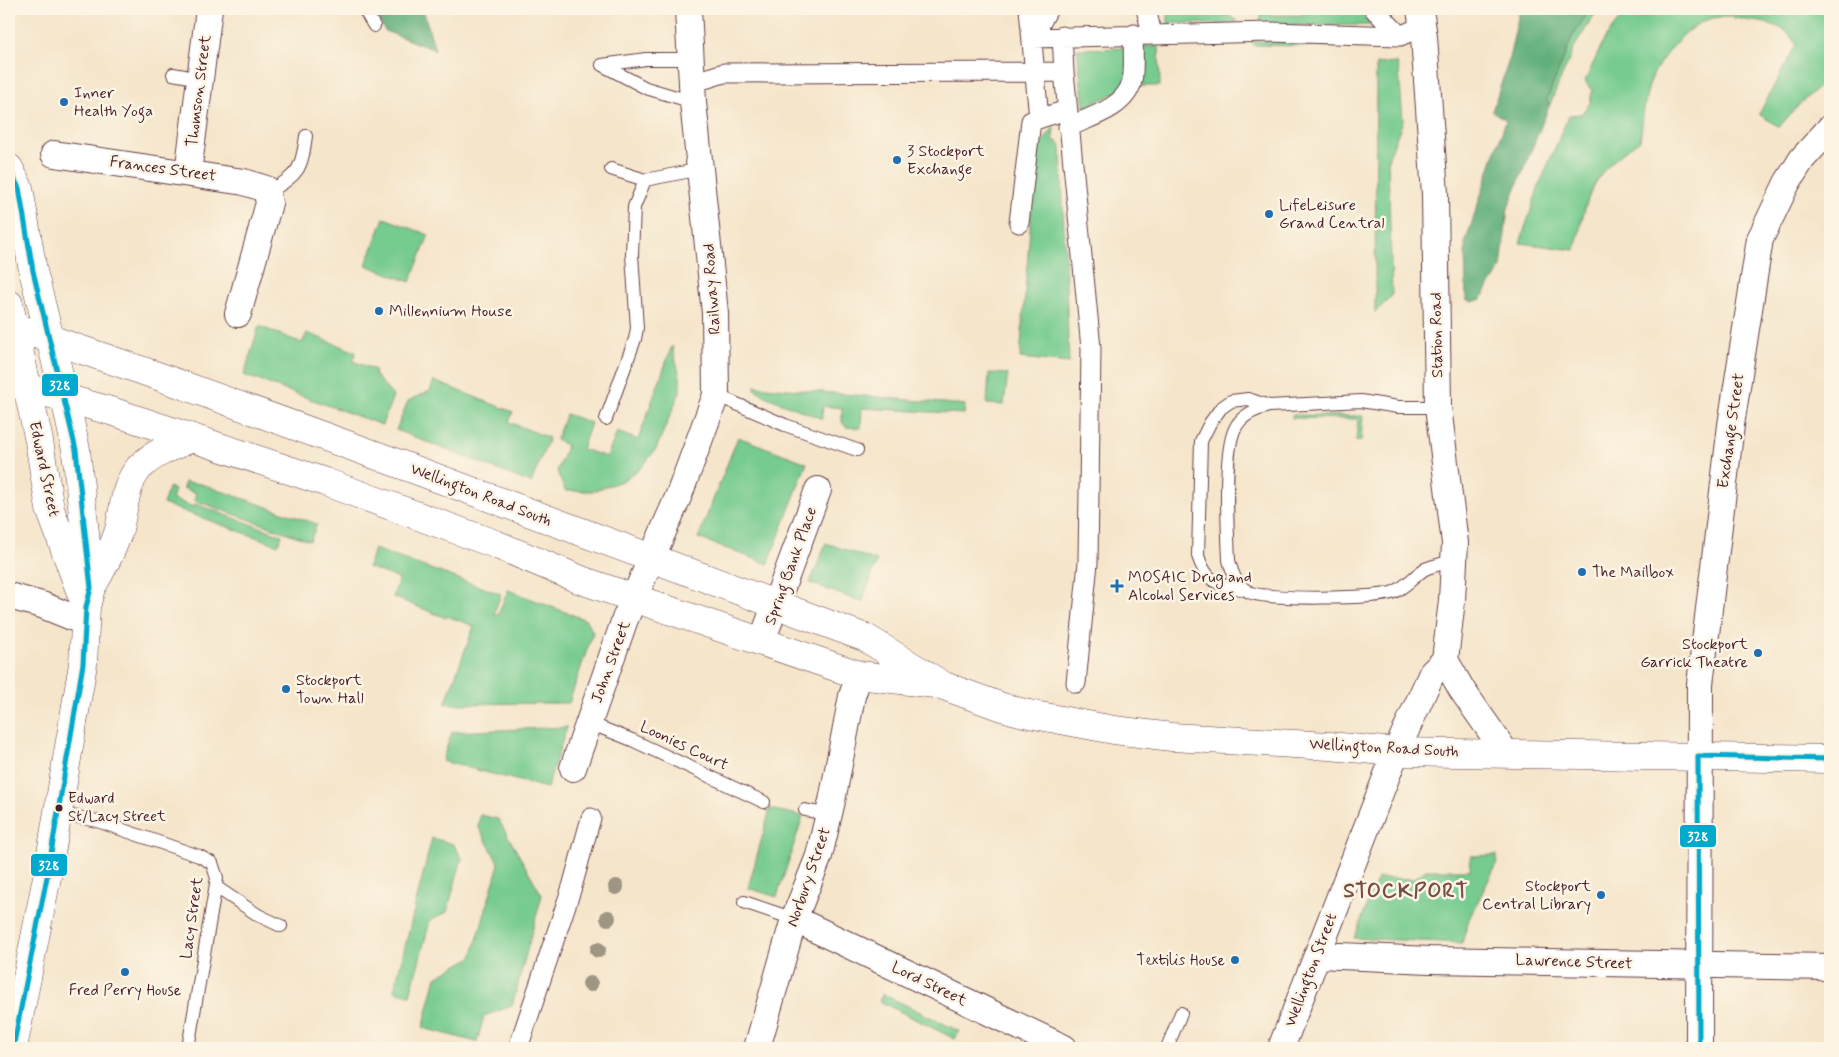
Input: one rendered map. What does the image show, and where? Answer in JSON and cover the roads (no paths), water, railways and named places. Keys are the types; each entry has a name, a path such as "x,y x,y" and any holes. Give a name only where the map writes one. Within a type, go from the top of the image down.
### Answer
{"main road":[{"name":"Edward Street","path":"9,168 19,188 33,271 66,398 76,450 87,606 83,664 58,813 13,1048"},
{"name":"Wellington Road South","path":"10,319 50,340 155,375 866,638 944,686"},
{"name":"Edward Street","path":"10,319 18,385 39,441 50,509 87,606"},
{"name":"Wellington Road South","path":"18,385 66,398 325,482 635,598 859,675 944,686 1024,713 1114,730 1172,737 1330,746 1396,752 1830,759"},
{"path":"87,606 118,533 130,483 138,470 152,456 192,438"}],"street":[{"name":"Thomson Street","path":"188,173 209,9"},
{"name":"Railway Road","path":"652,558 695,454 716,395 715,313 692,81 688,9"},
{"path":"1029,9 1039,119"},
{"path":"1033,38 1048,9"},
{"path":"1146,9 1152,34"},
{"path":"1374,9 1414,24"},
{"path":"1033,38 1270,32 1414,24"},
{"name":"Station Road","path":"1414,24 1435,194 1438,407 1453,522 1455,560 1445,660"},
{"path":"1019,223 1031,121 1039,119 1068,119 1118,103 1127,94 1132,80 1134,34"},
{"path":"1062,36 1068,119 1091,348 1088,562 1076,682"},
{"path":"692,81 724,73 1064,72"},
{"name":"Exchange Street","path":"1700,1048 1698,756 1700,684 1731,425 1760,239 1787,183 1802,159 1830,128"},
{"name":"Frances Street","path":"54,154 254,183 263,187 268,193"},
{"path":"238,314 269,203 268,193"},
{"name":"Spring Bank Place","path":"762,641 818,490"},
{"name":"John Street","path":"573,768 635,598 652,558"},
{"path":"9,596 42,605 87,606"},
{"path":"1396,752 1432,673 1445,660 1462,690 1506,753"},
{"name":"Norbury Street","path":"757,1048 794,919 819,856 817,812 859,675"},
{"name":"Wellington Street","path":"1281,1048 1396,752"},
{"path":"518,1048 572,887 592,818"},
{"name":"Lord Street","path":"794,919 1064,1048"},
{"name":"Lawrence Street","path":"1318,955 1830,967"}],"lane":[{"path":"364,9 374,26"},
{"path":"646,59 692,81 646,88 602,65 646,59"},
{"path":"173,74 201,79"},
{"path":"268,193 294,175 301,166 306,136"},
{"path":"611,168 645,180 701,169"},
{"path":"606,419 635,340 637,328 632,255 634,206 645,180"},
{"path":"716,395 786,424 857,450"},
{"path":"1269,406 1248,399 1232,401 1222,408 1210,422 1201,441 1198,556 1204,573 1210,579 1222,585 1246,590 1257,595 1371,597 1393,592 1407,585 1426,569 1455,560"},
{"path":"1246,590 1232,574 1229,560 1229,459 1232,435 1241,420 1258,408 1269,406 1361,401 1398,407 1438,407"},
{"name":"Loonies Court","path":"589,723 632,740 764,802"},
{"name":"Lacy Street","path":"58,813 97,821 199,856 212,864 217,878 216,887 188,1048"},
{"path":"216,887 258,915 281,926"},
{"path":"744,902 794,919"},
{"path":"1167,1048 1180,1013"}],"place":[{"name":"Inner Health Yoga","path":"64,102"},
{"name":"3 Stockport Exchange","path":"897,160"},
{"name":"LifeLeisure Grand Central","path":"1269,214"},
{"name":"Millennium House","path":"379,311"},
{"name":"The Mailbox","path":"1582,572"},
{"name":"MOSAIC Drug and Alcohol Services","path":"1117,586"},
{"name":"Stockport Garrick Theatre","path":"1758,653"},
{"name":"Stockport Town Hall","path":"286,689"},
{"name":"Edward St/Lacy Street","path":"59,808"},
{"name":"Stockport Central Library","path":"1601,895"},
{"name":"Textilis House","path":"1235,960"},
{"name":"Fred Perry House","path":"125,972"}],"district":[{"name":"STOCKPORT","path":"1406,891"}]}
